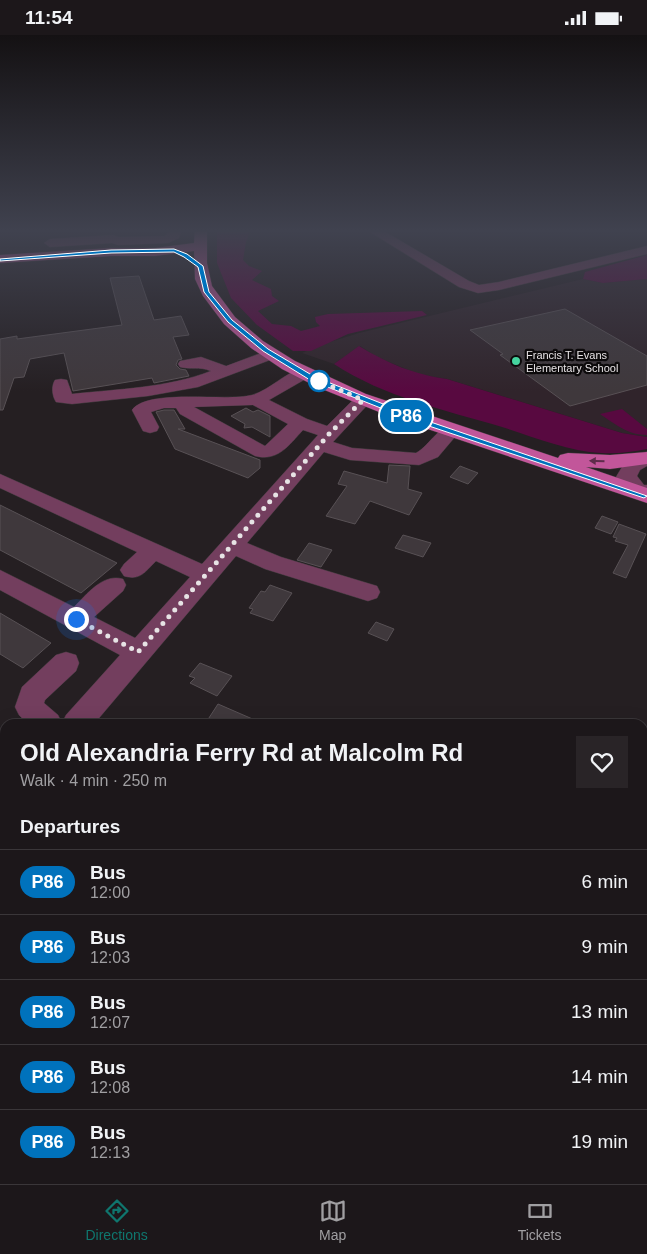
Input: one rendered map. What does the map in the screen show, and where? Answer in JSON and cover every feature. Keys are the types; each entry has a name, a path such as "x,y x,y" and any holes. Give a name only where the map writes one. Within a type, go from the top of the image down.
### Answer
{"main road":[{"path":"204,284 206,292 212,300 240,330 272,354 303,373 363,400 451,431 645,493"},
{"path":"524,455 610,462 646,458"}],"street":[{"path":"463,284 476,288 509,284"},
{"path":"61,384 62,398 72,399 148,391 198,382 272,354"},
{"path":"186,364 201,362 227,372"},
{"path":"150,427 142,410 150,406 164,403 256,400 303,373"},
{"path":"256,400 300,423 350,454 419,459 431,453 451,431"},
{"path":"80,719 325,439 363,400"},
{"path":"183,403 186,410 262,452 269,452 274,449 300,423"},
{"path":"645,493 626,477 632,466 646,458"},
{"path":"0,481 206,575"},
{"path":"232,546 282,566 368,592"},
{"path":"76,619 153,551"},
{"path":"0,579 138,652"},
{"path":"42,719 29,707 32,695 66,663"}],"shaded area":[{"path":"225,284 260,284 271,289 272,296 279,301 258,311 272,324 291,326 301,331 320,326 316,322 315,317 328,314 422,311 427,315 348,334 311,351 293,351 257,325 231,298"},
{"name":"Francis T. Evans Elementary School","path":"564,284 647,284 647,437 622,433 447,379 420,375 377,357 360,346 334,364 302,353 320,345 359,333"},
{"path":"359,346 391,363 412,371 447,379 622,433 647,437 647,449 613,453 589,452 551,443 394,394 334,364"},
{"path":"622,409 647,429 647,435 628,431 600,414"}],"building":[{"path":"111,284 142,284 154,320 181,316 189,335 173,337 182,359 178,360 176,365 180,369 186,370 189,376 154,383 152,378 73,391 64,353 30,359 24,377 14,378 3,410 0,410 0,339 17,336 17,339 122,325"},
{"path":"565,309 647,356 647,385 570,406 500,355 503,354 470,330"},
{"path":"246,408 253,412 258,410 270,416 270,437 252,427 244,428 245,424 231,416"},
{"path":"174,410 185,429 178,429 260,460 260,468 248,478 175,449 156,412"},
{"path":"389,465 410,466 408,489 422,493 409,515 370,501 355,524 326,516 347,486 338,484 344,471 387,483"},
{"path":"460,466 478,473 468,484 450,477"},
{"path":"0,505 117,563 81,593 0,550"},
{"path":"602,516 618,522 611,534 595,528"},
{"path":"619,524 646,534 626,578 613,573 628,545 615,541 617,538 613,537"},
{"path":"403,535 431,543 423,557 395,548"},
{"path":"309,543 332,550 321,567 297,560"},
{"path":"270,585 292,593 273,621 250,613 253,609 249,608 261,591 265,592"},
{"path":"0,613 51,643 23,668 0,654"},
{"path":"376,622 394,629 387,641 368,633"},
{"path":"200,663 232,676 217,696 190,683 195,678 189,676"},
{"path":"218,704 252,719 208,719"}],"bus line":[{"name":"P86","path":"204,284 206,292 240,330 266,350 313,378 363,400 413,418 647,496"}],"place":[{"name":"Francis T. Evans Elementary School","path":"516,361"}],"route":[{"path":"76,619 138,652 330,433 363,400 319,381"}]}
